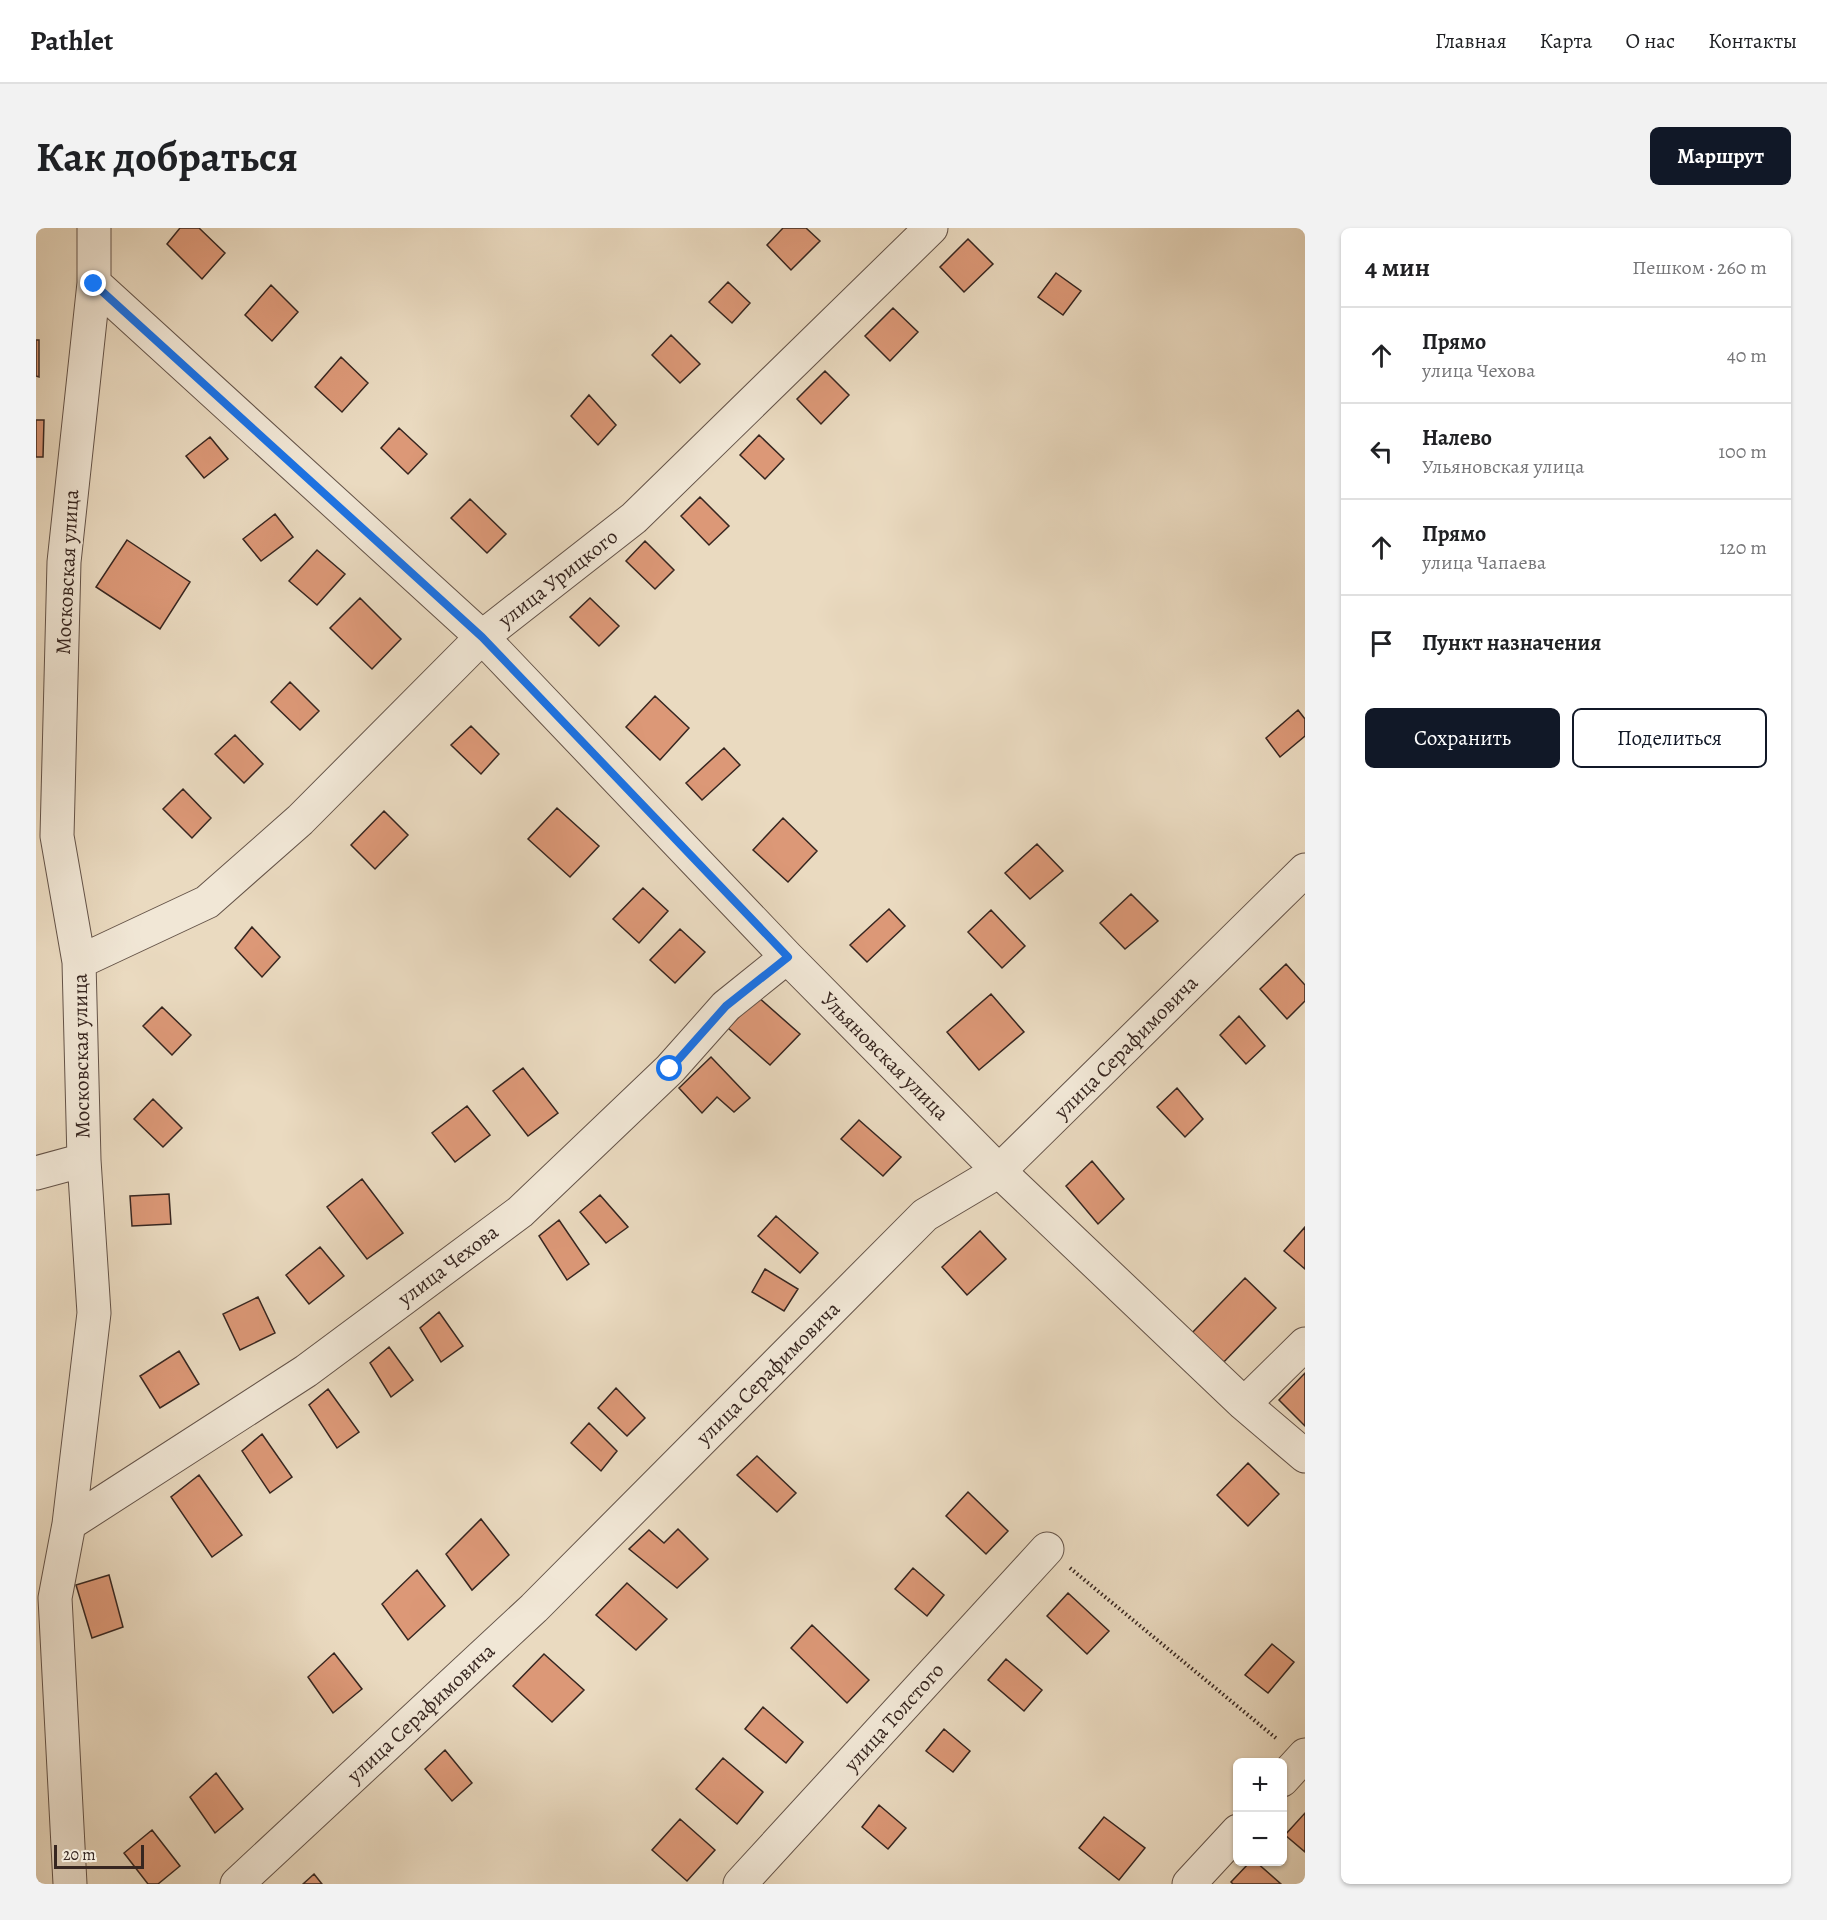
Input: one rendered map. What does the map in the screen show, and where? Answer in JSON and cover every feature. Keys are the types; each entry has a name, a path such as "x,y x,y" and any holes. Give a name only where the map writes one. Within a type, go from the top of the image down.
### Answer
{"street":[{"name":"Московская улица","path":"70,1884 55,1598 69,1524 94,1313 84,1160 79,962 47,839 64,562 94,284 94,228"},
{"name":"улица Урицкого","path":"79,962 207,902 300,820 482,637 634,518 931,228"},
{"name":"Ульяновская улица","path":"94,284 482,637 788,957 999,1171 1244,1404 1305,1456"},
{"name":"улица Серафимовича","path":"237,1884 534,1608 926,1215 999,1171 1305,870"},
{"name":"улица Чехова","path":"69,1524 306,1371 520,1212 670,1069 726,1006 788,957"},
{"path":"36,1173 84,1160"},
{"path":"1244,1404 1305,1344"},
{"name":"улица Толстого","path":"740,1884 1047,1549"},
{"path":"1189,1884 1233,1836"}],"path":[{"path":"1047,1549 1296,1764"}],"building":[{"path":"180,228 199,228 225,253 202,279 167,244"},
{"path":"783,228 806,228 820,241 791,270 767,245"},
{"path":"968,239 993,264 964,292 940,267"},
{"path":"1056,273 1081,291 1063,315 1038,297"},
{"path":"728,282 750,303 732,323 709,302"},
{"path":"271,285 298,312 272,341 245,315"},
{"path":"893,308 918,332 890,361 865,336"},
{"path":"671,335 700,364 680,383 652,355"},
{"path":"36,340 39,340 39,377 36,376"},
{"path":"341,357 368,383 342,412 315,387"},
{"path":"825,371 849,395 821,424 797,399"},
{"path":"589,395 616,425 598,445 571,416"},
{"path":"36,420 44,420 43,457 36,457"},
{"path":"399,428 427,454 408,474 381,448"},
{"path":"759,435 784,459 765,479 740,455"},
{"path":"210,437 228,459 204,478 186,456"},
{"path":"700,497 729,526 709,545 681,516"},
{"path":"470,499 506,534 487,553 451,518"},
{"path":"275,514 293,537 261,561 243,539"},
{"path":"127,540 190,582 160,629 96,587"},
{"path":"645,541 674,570 655,589 626,561"},
{"path":"317,550 345,574 317,605 289,581"},
{"path":"360,598 401,639 372,669 330,628"},
{"path":"590,598 619,626 599,646 570,617"},
{"path":"290,682 319,711 300,730 271,702"},
{"path":"655,696 689,728 660,760 626,727"},
{"path":"1298,710 1305,719 1305,736 1280,757 1266,738"},
{"path":"471,726 499,754 481,774 451,745"},
{"path":"235,735 263,764 244,783 215,754"},
{"path":"724,748 740,765 702,800 686,783"},
{"path":"183,789 211,818 192,838 163,809"},
{"path":"557,808 599,846 570,877 528,839"},
{"path":"384,811 408,835 375,869 351,845"},
{"path":"783,818 817,851 788,882 753,850"},
{"path":"1037,844 1063,871 1030,899 1005,873"},
{"path":"643,888 668,911 639,943 613,919"},
{"path":"1131,894 1158,921 1125,949 1100,923"},
{"path":"889,909 905,926 867,962 850,945"},
{"path":"991,910 1025,946 1002,968 968,932"},
{"path":"252,927 280,957 262,977 235,948"},
{"path":"680,929 705,952 675,983 650,960"},
{"path":"1286,964 1305,985 1305,1001 1287,1019 1260,989"},
{"path":"991,994 1024,1032 979,1070 947,1032"},
{"path":"758,997 800,1034 770,1065 728,1028"},
{"path":"162,1007 191,1035 172,1055 143,1026"},
{"path":"1239,1016 1265,1046 1246,1064 1220,1035"},
{"path":"711,1057 750,1098 734,1112 717,1097 702,1113 679,1088"},
{"path":"523,1068 558,1113 528,1136 493,1091"},
{"path":"1177,1088 1203,1119 1185,1137 1157,1107"},
{"path":"153,1099 182,1128 163,1147 134,1119"},
{"path":"467,1106 490,1135 455,1162 432,1133"},
{"path":"859,1120 901,1157 883,1176 841,1139"},
{"path":"1092,1161 1124,1199 1098,1224 1066,1186"},
{"path":"362,1179 403,1233 367,1259 327,1207"},
{"path":"169,1194 171,1224 132,1226 130,1196"},
{"path":"600,1195 628,1227 606,1243 580,1212"},
{"path":"776,1216 818,1253 800,1273 758,1236"},
{"path":"559,1220 589,1264 567,1280 539,1236"},
{"path":"1305,1227 1305,1269 1284,1251"},
{"path":"980,1231 1006,1259 967,1295 942,1267"},
{"path":"320,1247 344,1276 309,1304 286,1275"},
{"path":"765,1269 798,1289 784,1311 752,1292"},
{"path":"1245,1278 1276,1308 1220,1366 1190,1335"},
{"path":"258,1297 275,1333 240,1350 223,1314"},
{"path":"439,1312 463,1346 441,1362 420,1328"},
{"path":"389,1347 413,1380 391,1397 370,1363"},
{"path":"179,1351 199,1384 160,1408 140,1376"},
{"path":"1305,1373 1305,1426 1279,1400"},
{"path":"616,1388 645,1418 627,1436 598,1408"},
{"path":"328,1389 359,1432 337,1448 309,1405"},
{"path":"589,1423 617,1451 601,1471 571,1443"},
{"path":"262,1434 292,1477 270,1493 242,1451"},
{"path":"757,1456 796,1493 777,1512 737,1475"},
{"path":"1248,1463 1279,1494 1248,1526 1217,1495"},
{"path":"199,1475 242,1535 212,1557 171,1497"},
{"path":"968,1492 1008,1531 986,1554 946,1516"},
{"path":"481,1519 509,1555 472,1590 446,1554"},
{"path":"678,1529 708,1559 677,1588 629,1549 649,1530 664,1543"},
{"path":"913,1568 944,1595 927,1616 895,1589"},
{"path":"417,1570 445,1606 408,1640 382,1604"},
{"path":"109,1575 123,1627 92,1638 76,1585"},
{"path":"627,1583 667,1619 636,1650 596,1615"},
{"path":"1068,1593 1109,1631 1087,1654 1047,1616"},
{"path":"812,1625 869,1680 847,1703 791,1648"},
{"path":"1272,1644 1294,1662 1268,1693 1245,1675"},
{"path":"334,1653 362,1689 333,1713 308,1677"},
{"path":"544,1654 584,1690 552,1722 513,1686"},
{"path":"1006,1659 1042,1690 1024,1711 988,1680"},
{"path":"763,1707 803,1742 786,1763 745,1729"},
{"path":"944,1729 970,1751 953,1772 926,1751"},
{"path":"445,1750 472,1783 452,1801 425,1769"},
{"path":"723,1758 763,1792 737,1824 696,1789"},
{"path":"216,1773 243,1809 215,1833 190,1797"},
{"path":"879,1805 906,1828 888,1849 862,1827"},
{"path":"1305,1813 1305,1852 1287,1837 1287,1833"},
{"path":"1104,1817 1145,1848 1119,1880 1079,1848"},
{"path":"680,1819 715,1850 687,1881 652,1850"},
{"path":"152,1830 180,1866 158,1884 148,1884 124,1853"},
{"path":"1246,1866 1261,1866 1281,1884 1233,1884 1231,1882"},
{"path":"314,1874 322,1884 303,1884"}],"route":[{"path":"94,284 482,637 788,957 726,1006 670,1069"}]}
